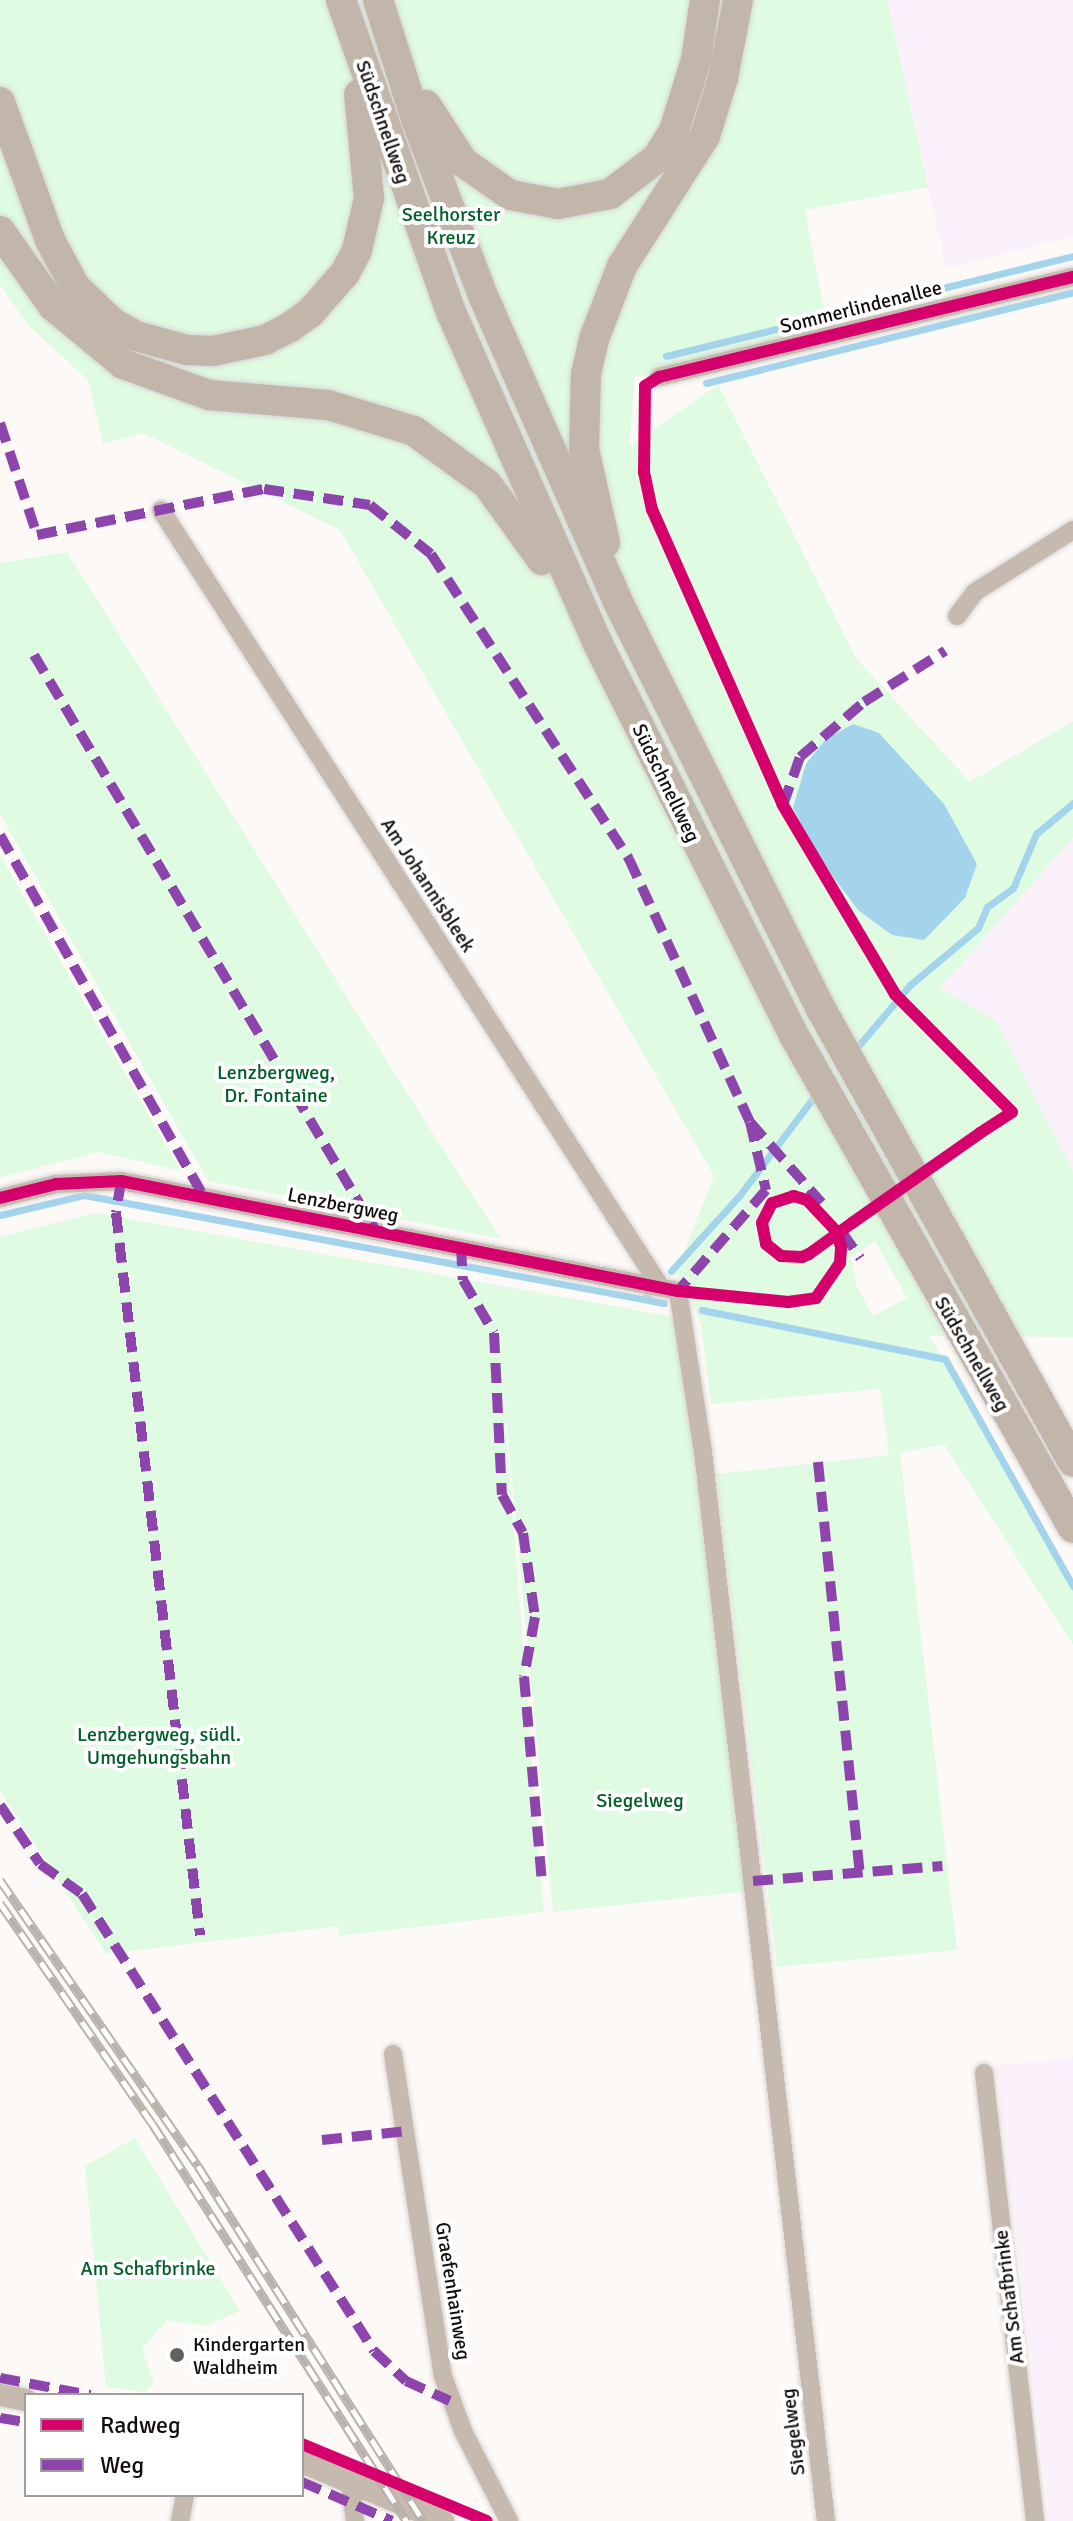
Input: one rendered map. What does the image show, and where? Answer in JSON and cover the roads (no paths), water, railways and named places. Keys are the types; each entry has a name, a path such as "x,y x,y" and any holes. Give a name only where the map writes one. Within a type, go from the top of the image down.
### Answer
{"highway":[{"name":"Südschnellweg","path":"341,0 451,312 597,642 795,1037 935,1290 1073,1528"},
{"path":"382,13 435,124 463,162 510,195 558,204 610,194 657,158 686,98 705,0"},
{"path":"617,600 584,449 586,374 605,301 622,266 705,136 723,78 738,0"},
{"name":"Südschnellweg","path":"382,13 484,298 617,600 821,1009 965,1274 1073,1462"},
{"path":"0,102 61,264 93,306 113,323 161,345 187,350 239,348 265,340 310,313 329,295 357,250 367,212 369,172 351,30"},
{"path":"0,231 74,328 150,378 209,395 358,410 441,446 506,506 597,642"}],"street":[{"name":"Sommerlindenallee","path":"659,377 1073,277"},
{"name":"Am Johannisbleek","path":"161,510 658,1283"},
{"path":"957,616 975,592 1073,530"},
{"name":"Lenzbergweg","path":"0,1198 56,1184 121,1181 658,1283 678,1291"},
{"name":"Siegelweg","path":"678,1291 703,1452 826,2521"},
{"name":"Graefenhainweg","path":"393,2054 443,2376 463,2431 509,2521"},
{"name":"Am Schafbrinke","path":"984,2073 1035,2521"},
{"path":"0,2395 24,2400"},
{"path":"304,2463 443,2521"},
{"path":"350,2481 355,2521"},
{"path":"180,2521 185,2497"}],"water":[{"path":"853,724 879,733 944,804 977,864 965,898 924,940 892,935 858,910 817,855 793,808 806,764 826,739"}],"waterway":[{"path":"666,356 1073,256"},
{"path":"706,383 1073,292"},
{"path":"854,1051 910,985 978,928 987,907 1013,888 1036,834 1073,803"},
{"path":"671,1271 739,1196 817,1093"},
{"path":"0,1215 84,1195 643,1299 649,1294"},
{"path":"643,1299 664,1303"},
{"path":"702,1310 945,1359 1073,1586"}],"railway":[{"path":"0,1880 198,2166 423,2521"},
{"path":"0,1903 152,2123 407,2521"}],"place":[{"name":"Kindergarten Waldheim","path":"177,2355"}],"park label":[{"name":"Seelhorster Kreuz","path":"451,226"},
{"name":"Lenzbergweg, Dr. Fontaine","path":"276,1084"},
{"name":"Lenzbergweg, südl. Umgehungsbahn","path":"159,1746"}]}
